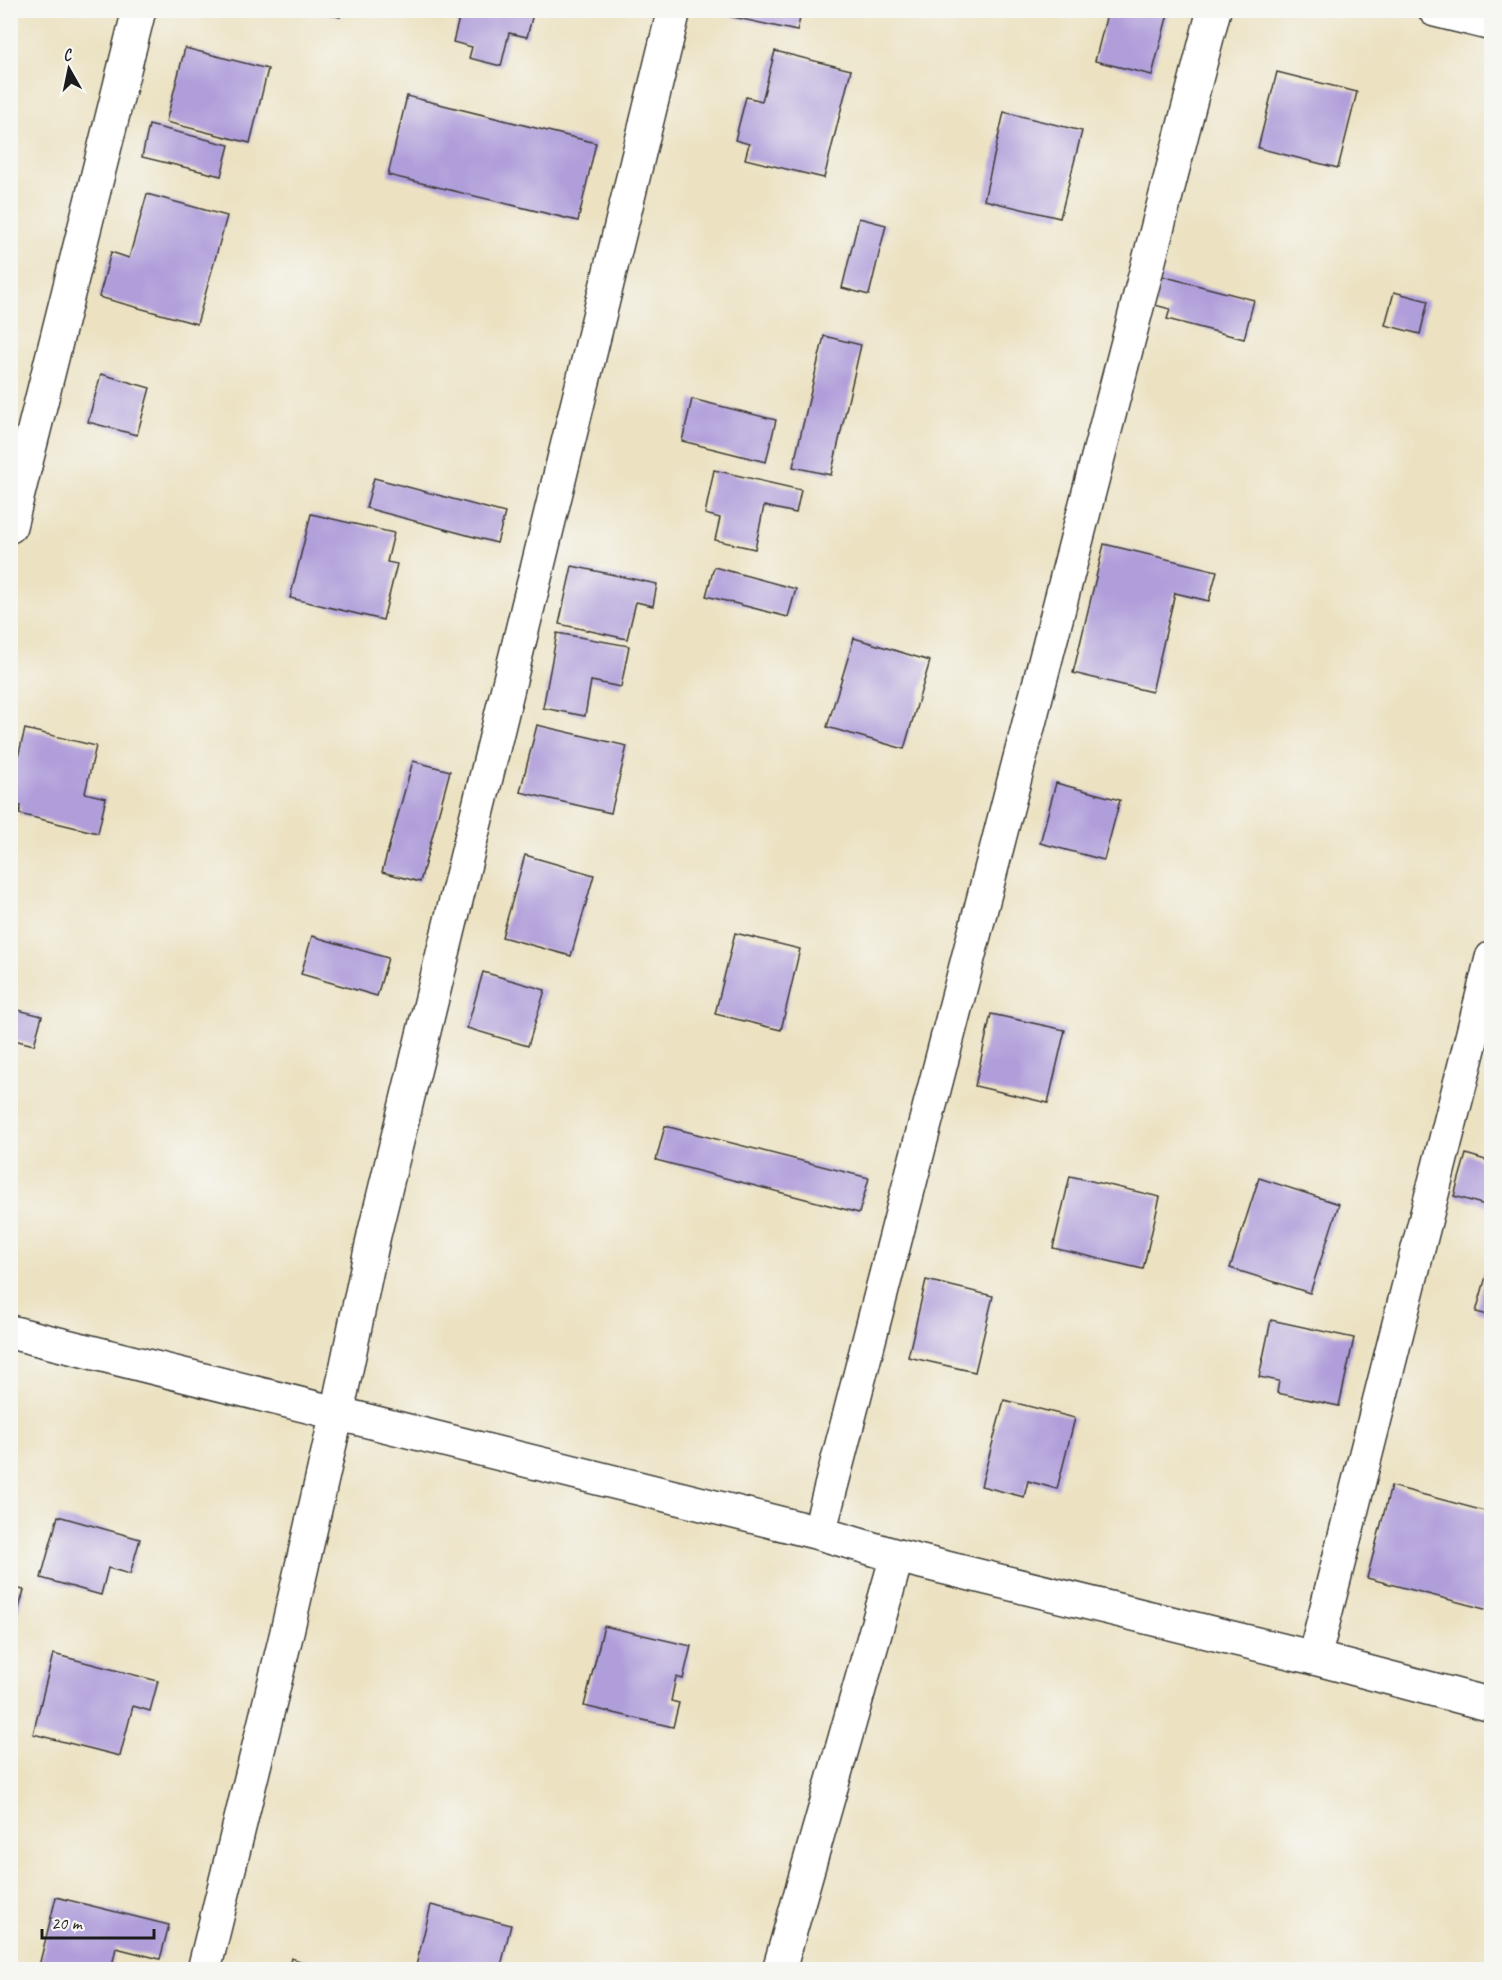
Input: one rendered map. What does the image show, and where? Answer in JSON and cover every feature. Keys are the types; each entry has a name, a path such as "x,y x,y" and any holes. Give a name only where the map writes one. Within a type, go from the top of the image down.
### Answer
{"street":[{"path":"10,526 139,10"},
{"path":"204,1970 283,1648 337,1413 374,1235 674,10"},
{"path":"819,1533 1214,10"},
{"path":"1435,10 1491,24"},
{"path":"1314,1658 1491,958"},
{"path":"10,1332 819,1533 897,1556 1314,1658 1491,1705"},
{"path":"779,1970 897,1556"}],"building":[{"path":"316,10 342,10 340,17"},
{"path":"461,10 534,10 527,37 509,33 501,66 469,58 472,47 453,42"},
{"path":"720,10 802,10 797,31 719,14"},
{"path":"1108,10 1169,10 1152,75 1095,61"},
{"path":"185,48 268,69 250,143 166,122"},
{"path":"775,51 851,70 824,178 745,159 749,144 735,140 746,97 762,101"},
{"path":"1277,72 1357,92 1338,168 1258,148"},
{"path":"407,96 596,143 578,221 388,175"},
{"path":"1004,112 1082,131 1060,218 984,200"},
{"path":"149,125 229,145 221,176 142,157"},
{"path":"147,194 227,216 197,324 99,297 111,252 129,258"},
{"path":"859,218 886,225 869,295 842,288"},
{"path":"1158,275 1254,300 1244,339 1167,319 1170,309 1151,304"},
{"path":"1394,292 1428,301 1420,334 1385,325"},
{"path":"824,336 861,345 831,475 793,467"},
{"path":"101,374 150,388 137,435 88,422"},
{"path":"692,399 776,420 766,462 682,441"},
{"path":"714,470 801,490 796,513 764,506 755,549 715,540 720,518 705,514"},
{"path":"374,478 505,513 497,543 366,508"},
{"path":"311,514 394,533 387,562 397,564 383,620 290,598"},
{"path":"1104,544 1217,571 1209,601 1175,593 1152,692 1073,673"},
{"path":"572,566 657,584 653,606 636,602 627,639 559,624"},
{"path":"714,567 796,589 788,617 706,596"},
{"path":"557,633 629,646 621,687 591,681 585,716 543,708"},
{"path":"854,638 930,661 904,749 827,727"},
{"path":"537,725 627,746 611,813 520,792"},
{"path":"25,729 96,746 85,793 106,798 98,833 19,814 21,806 10,803 10,789"},
{"path":"413,761 450,771 420,882 382,872"},
{"path":"1056,783 1120,800 1104,860 1040,843"},
{"path":"525,855 594,875 571,956 502,937"},
{"path":"735,933 800,949 781,1030 715,1014"},
{"path":"312,936 388,958 377,996 301,974"},
{"path":"483,972 545,990 528,1046 467,1028"},
{"path":"10,1008 42,1016 34,1045 10,1039"},
{"path":"991,1014 1065,1030 1048,1103 975,1086"},
{"path":"665,1126 869,1178 859,1213 656,1160"},
{"path":"1466,1154 1492,1162 1492,1207 1454,1196"},
{"path":"1070,1176 1160,1197 1143,1269 1053,1248"},
{"path":"1259,1178 1339,1204 1310,1293 1230,1268"},
{"path":"1492,1259 1492,1316 1476,1312"},
{"path":"926,1280 993,1296 975,1372 908,1357"},
{"path":"1271,1320 1354,1338 1339,1406 1277,1393 1279,1381 1259,1377"},
{"path":"1004,1400 1075,1418 1057,1489 1028,1481 1024,1497 981,1486"},
{"path":"1391,1486 1492,1513 1492,1611 1367,1578"},
{"path":"58,1516 140,1539 130,1574 108,1568 101,1595 41,1578"},
{"path":"10,1587 24,1590 17,1616 10,1614"},
{"path":"604,1626 691,1646 683,1679 676,1677 671,1701 679,1703 673,1727 584,1706"},
{"path":"53,1654 158,1681 150,1711 133,1706 120,1756 33,1734"},
{"path":"56,1897 169,1925 160,1959 116,1948 111,1970 38,1970"},
{"path":"431,1905 511,1925 500,1970 415,1970"},
{"path":"291,1958 325,1969 325,1970 288,1970"}]}
